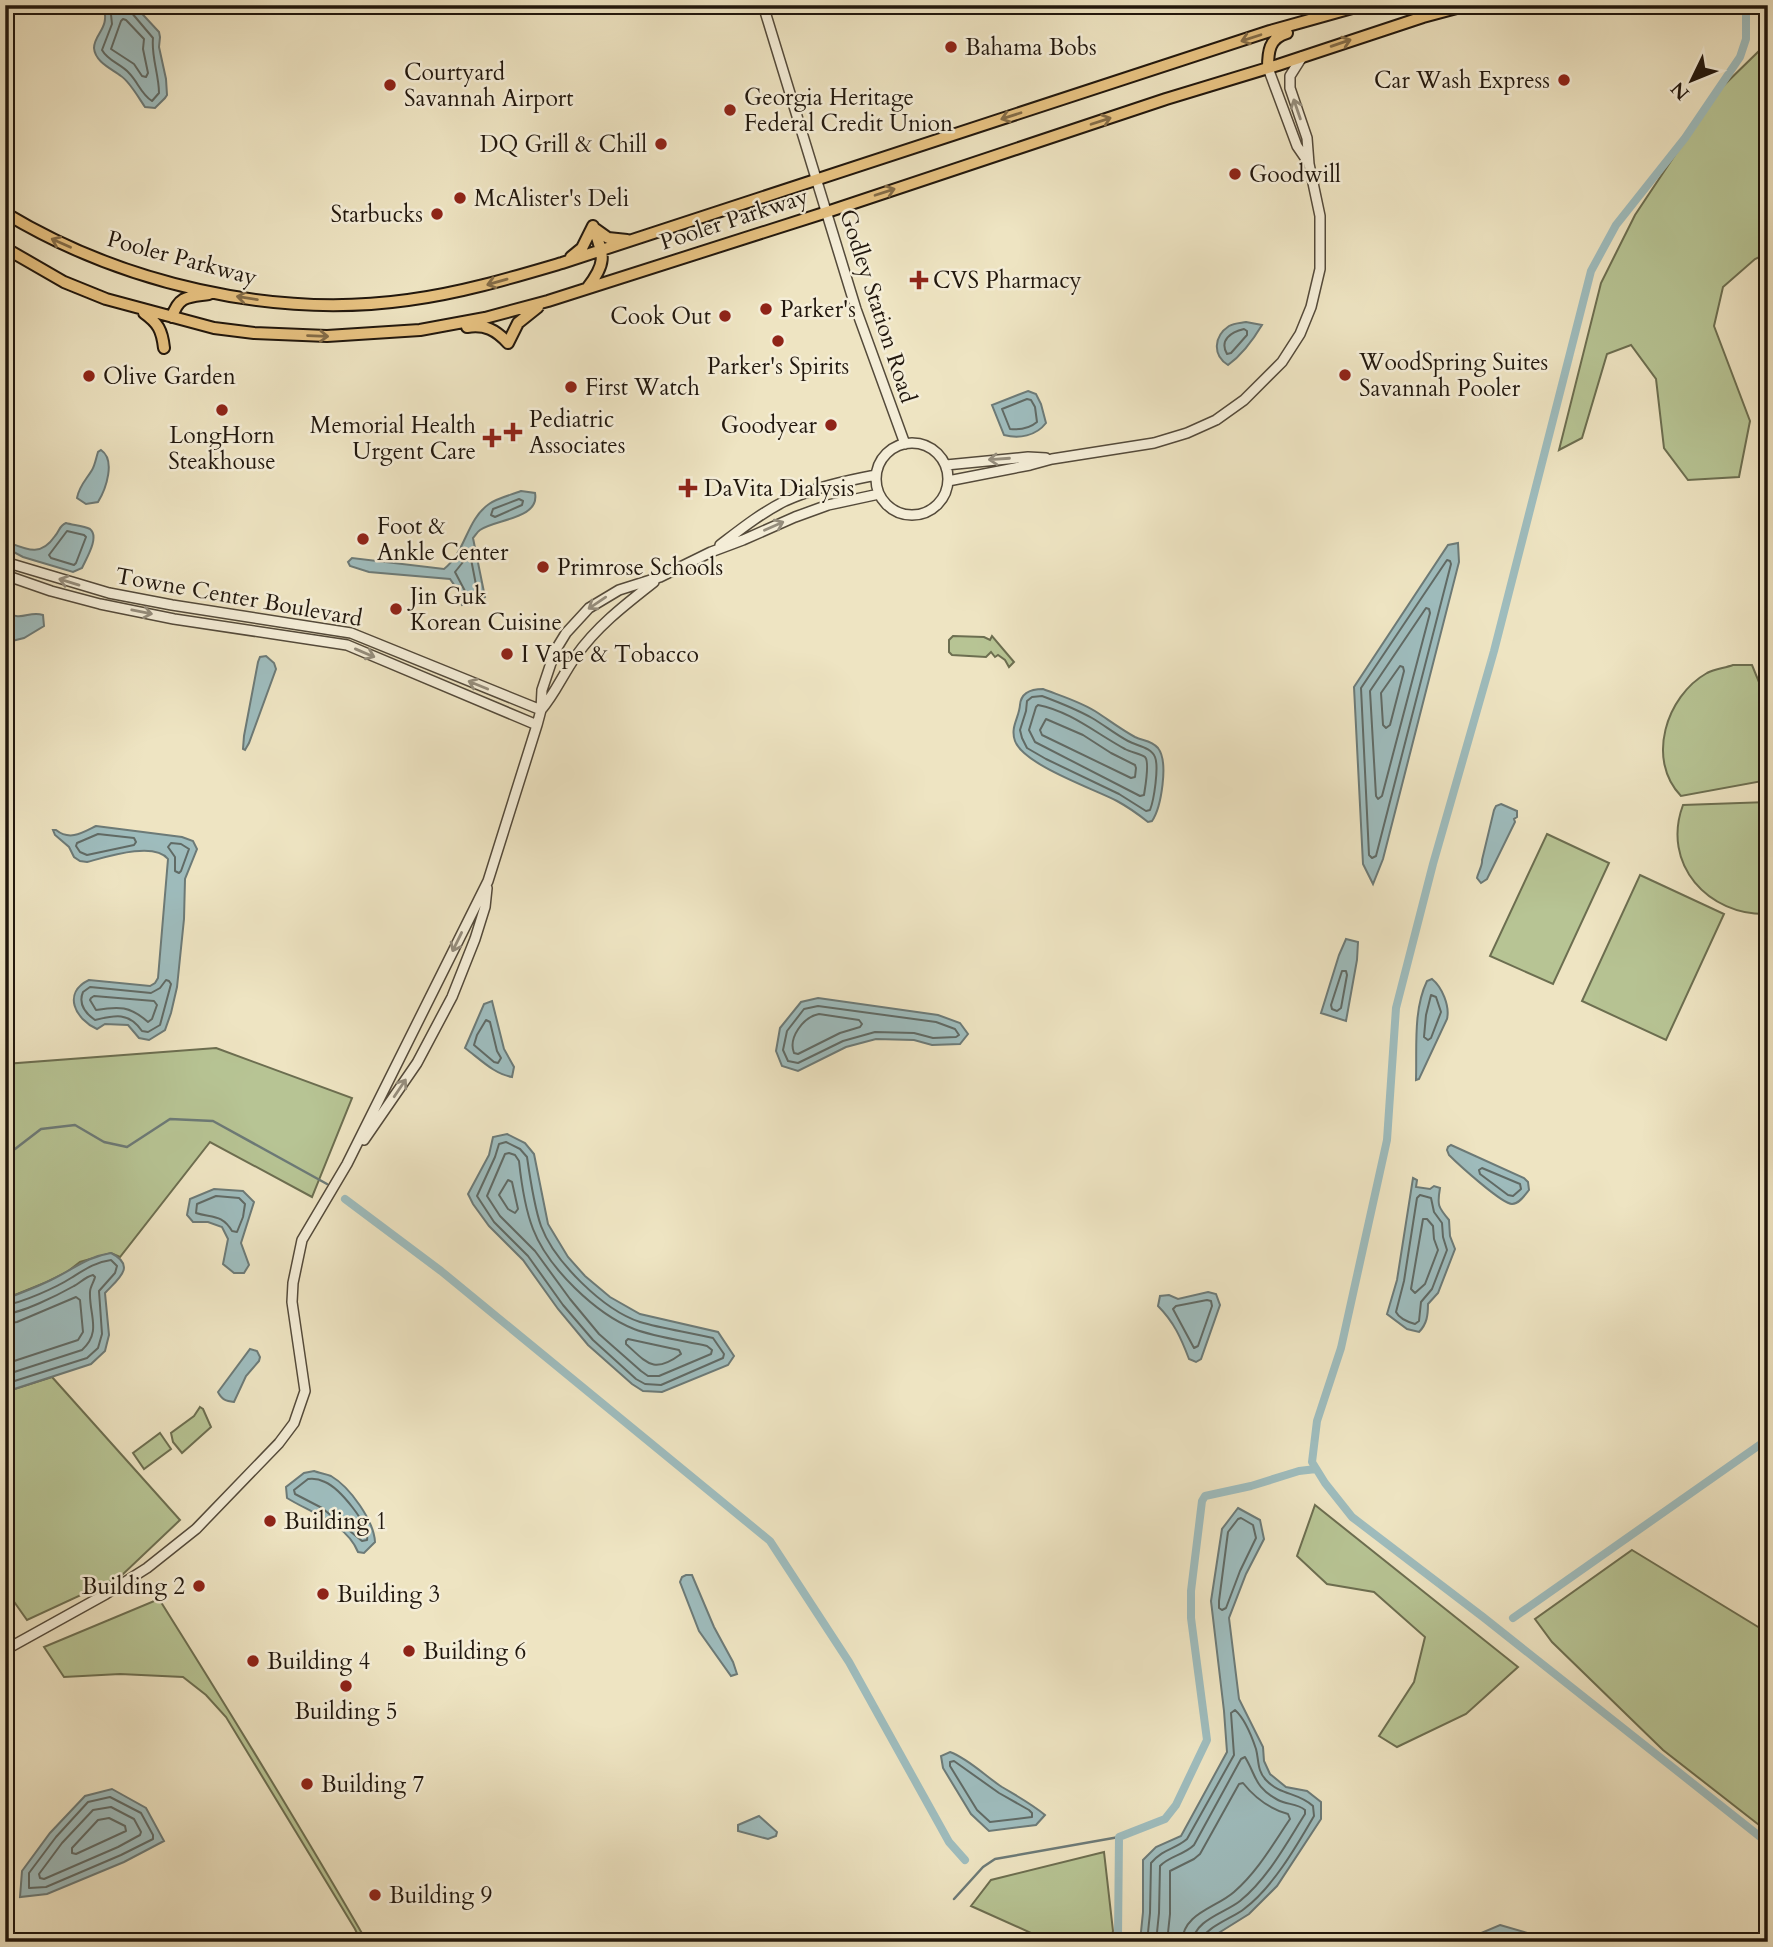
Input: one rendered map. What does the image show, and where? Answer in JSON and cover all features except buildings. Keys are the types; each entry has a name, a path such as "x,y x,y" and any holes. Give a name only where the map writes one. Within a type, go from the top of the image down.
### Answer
{"main road":[{"name":"Pooler Parkway","path":"5,213 33,230 119,268 215,293 256,300 320,304 404,300 488,285 562,263 1270,31 1363,5"},
{"path":"1268,68 1268,52 1278,36 1368,9 1373,5"},
{"name":"Pooler Parkway","path":"5,248 64,282 106,299 214,328 254,333 327,336 420,330 485,318 548,301 1166,99 1468,5"},
{"path":"593,226 608,238 633,240"},
{"path":"587,288 602,266 601,250 593,226"},
{"path":"562,263 582,248 593,226"},
{"path":"172,317 176,305 182,300 215,293"},
{"path":"420,330 440,332 476,326 488,327 508,343 518,323 548,301"},
{"path":"135,308 156,321 162,333 163,348"}],"street":[{"name":"Godley Station Road","path":"763,5 856,309 905,444"},
{"path":"948,481 1052,458 1154,443 1187,433 1216,420 1244,400 1282,362 1300,334 1311,307 1320,270 1320,216 1309,164 1307,138 1290,88 1290,76 1302,57"},
{"path":"1268,68 1297,146 1309,164"},
{"path":"917,443 929,447 946,465 948,481 943,499 937,506 920,515 901,514 892,510 879,494 876,475 879,464 894,448 917,443"},
{"path":"946,465 1028,457 1052,458"},
{"path":"711,552 757,517 785,501 819,488 876,475"},
{"path":"347,1164 488,881 537,725 548,668 555,651 577,620 605,597 660,577 711,552 828,505 879,494"},
{"name":"Towne Center Boulevard","path":"5,562 109,593 351,632 541,710"},
{"name":"Towne Center Boulevard","path":"5,575 51,591 150,614 347,645 537,725"},
{"path":"541,710 586,643 615,612 660,577"},
{"path":"5,1650 147,1568 196,1529 279,1443 294,1423 305,1391 292,1302 302,1240 347,1164 417,1063 452,997 485,907 488,881"}],"green space":[{"path":"1768,48 1768,253 1755,259 1723,287 1714,326 1750,421 1739,477 1688,480 1664,448 1656,379 1631,345 1607,354 1582,438 1559,450 1601,283 1635,215 1717,92 1760,50"},
{"path":"953,636 984,637 990,640 992,636 1014,662 1009,667 1005,660 998,655 995,657 991,652 986,657 952,655 949,652 949,640"},
{"path":"1733,665 1752,665 1768,704 1768,780 1681,796 1670,781 1663,747 1672,713 1693,683 1713,670"},
{"path":"1768,802 1768,914 1746,912 1726,906 1709,896 1695,882 1684,866 1678,827 1683,805"},
{"path":"1547,834 1609,863 1553,984 1490,956"},
{"path":"1640,875 1724,914 1666,1040 1582,1001"},
{"path":"216,1048 352,1098 312,1197 210,1142 120,1257 111,1253 80,1262 47,1282 5,1299 5,1064"},
{"path":"52,1377 180,1520 120,1577 27,1620 5,1589 5,1392"},
{"path":"200,1407 211,1427 182,1453 173,1442 171,1433 194,1416"},
{"path":"160,1433 171,1449 144,1469 133,1453"},
{"path":"1315,1505 1518,1667 1466,1714 1397,1747 1379,1736 1414,1682 1425,1637 1374,1592 1327,1584 1297,1556"},
{"path":"1632,1550 1768,1633 1768,1832 1663,1750 1552,1642 1535,1619"},
{"path":"159,1599 367,1942 361,1942 226,1717 206,1695 183,1677 120,1674 64,1677 44,1647"},
{"path":"1104,1852 1113,1931 1110,1942 1046,1942 971,1906 991,1880"}],"water":[{"path":"103,5 134,5 159,32 167,95 155,108 145,107 128,82 97,57 94,48 104,25"},
{"path":"1246,322 1262,325 1247,347 1228,365 1217,351 1220,335 1229,326"},
{"path":"1028,391 1036,394 1046,423 1027,435 1004,435 992,405"},
{"path":"101,450 106,455 109,467 104,490 98,502 86,504 77,498 78,494"},
{"path":"521,491 535,493 535,502 531,508 515,517 487,526 473,538 485,597 462,605 457,589 450,579 369,572 350,566 348,562 352,558 444,569 457,554 481,511 496,500"},
{"path":"66,523 90,529 94,537 82,568 73,572 5,550 5,541 32,550 44,547"},
{"path":"1458,543 1459,562 1383,859 1373,884 1363,864 1354,687 1448,545"},
{"path":"5,611 16,616 43,615 44,626 5,647"},
{"path":"266,656 276,669 245,750 244,736 258,662 260,657"},
{"path":"1043,689 1085,706 1158,748 1163,774 1158,806 1152,821 1148,822 1117,801 1061,776 1021,750 1015,741 1014,731 1022,697 1027,692"},
{"path":"1501,804 1517,811 1517,817 1487,879 1481,883 1477,878 1494,810"},
{"path":"96,826 182,837 193,841 197,849 185,879 177,987 171,1013 165,1030 149,1040 139,1038 128,1025 105,1024 97,1029 83,1019 75,1006 76,992 89,980 150,986 158,978 168,859 152,851 141,851 87,862 80,861 53,830 71,835"},
{"path":"1346,939 1358,942 1346,1021 1321,1013"},
{"path":"1432,979 1444,997 1447,1019 1419,1079 1416,1080 1420,1004 1427,981"},
{"path":"818,998 938,1015 960,1023 968,1034 960,1044 932,1045 914,1040 876,1039 846,1047 798,1071 782,1066 776,1051 780,1028 801,1002"},
{"path":"492,1001 504,1049 514,1067 512,1077 493,1069 465,1048 484,1004"},
{"path":"507,1134 525,1143 534,1154 548,1224 568,1257 585,1276 610,1297 640,1314 718,1332 734,1356 728,1365 662,1392 643,1391 588,1345 523,1260 489,1226 468,1194 489,1155 493,1137"},
{"path":"1451,1145 1524,1178 1528,1182 1529,1190 1517,1203 1512,1204 1499,1198 1449,1155 1447,1150"},
{"path":"1413,1178 1417,1180 1416,1187 1440,1188 1439,1205 1449,1220 1450,1236 1455,1249 1438,1293 1428,1304 1424,1326 1419,1332 1407,1329 1387,1314 1397,1280"},
{"path":"214,1189 243,1191 254,1202 241,1243 249,1265 244,1273 234,1273 223,1264 228,1239 222,1227 208,1222 193,1222 187,1215 190,1199"},
{"path":"111,1253 119,1258 124,1268 123,1273 105,1293 109,1335 105,1351 91,1364 5,1392 5,1299 46,1283 87,1260"},
{"path":"1208,1292 1216,1294 1220,1305 1201,1359 1196,1362 1189,1359 1176,1331 1158,1306 1160,1296 1169,1295 1178,1299"},
{"path":"250,1349 257,1351 259,1361 246,1376 234,1402 224,1400 218,1392"},
{"path":"314,1471 338,1481 366,1515 375,1542 364,1553 358,1552 337,1526 287,1498 286,1487 304,1473"},
{"path":"1238,1508 1260,1520 1264,1539 1246,1574 1229,1618 1239,1699 1263,1747 1264,1761 1270,1774 1286,1787 1307,1791 1321,1802 1321,1819 1277,1886 1249,1914 1204,1942 1140,1942 1143,1860 1156,1847 1181,1836 1227,1752 1211,1601 1222,1529"},
{"path":"686,1575 692,1575 737,1674 731,1676 699,1631 680,1582"},
{"path":"950,1752 1045,1815 1036,1825 989,1831 971,1814 943,1768 941,1756"},
{"path":"112,1789 146,1808 164,1841 124,1862 47,1894 20,1897 22,1871 50,1833 85,1796"},
{"path":"759,1816 777,1832 776,1836 768,1839 738,1831 738,1825"},
{"path":"1500,1925 1545,1938 1550,1942 1460,1942"}],"waterway":[{"path":"1746,5 1746,39 1740,57 1685,138 1616,225 1591,271 1494,651 1433,864 1396,1008 1387,1140 1341,1348 1317,1421 1312,1462 1352,1517 1768,1843"},
{"path":"5,1150 15,1149 41,1129 75,1125 104,1142 127,1147 170,1119 213,1121 327,1184"},
{"path":"345,1199 441,1271 770,1541 849,1662 949,1842 965,1860"},
{"path":"1513,1618 1768,1439"},
{"path":"1116,1942 1119,1837 1165,1819 1176,1805 1207,1740 1191,1618 1191,1591 1202,1501 1205,1496 1316,1469"},
{"path":"954,1899 983,1867 995,1859 1119,1837"}],"place":[{"name":"Bahama Bobs","path":"951,47"},
{"name":"Car Wash Express","path":"1564,80"},
{"name":"Courtyard Savannah Airport","path":"390,85"},
{"name":"Georgia Heritage Federal Credit Union","path":"730,110"},
{"name":"DQ Grill & Chill","path":"661,144"},
{"name":"Goodwill","path":"1235,174"},
{"name":"McAlister's Deli","path":"460,198"},
{"name":"Starbucks","path":"437,214"},
{"name":"CVS Pharmacy","path":"919,280"},
{"name":"Parker's","path":"766,309"},
{"name":"Cook Out","path":"725,316"},
{"name":"Parker's Spirits","path":"778,341"},
{"name":"WoodSpring Suites Savannah Pooler","path":"1345,375"},
{"name":"Olive Garden","path":"89,376"},
{"name":"First Watch","path":"571,387"},
{"name":"LongHorn Steakhouse","path":"222,410"},
{"name":"Goodyear","path":"831,425"},
{"name":"Pediatric Associates","path":"513,432"},
{"name":"Memorial Health Urgent Care","path":"492,438"},
{"name":"DaVita Dialysis","path":"688,488"},
{"name":"Foot & Ankle Center","path":"363,539"},
{"name":"Primrose Schools","path":"543,567"},
{"name":"Jin Guk Korean Cuisine","path":"396,609"},
{"name":"I Vape & Tobacco","path":"507,654"},
{"name":"Building 1","path":"270,1521"},
{"name":"Building 2","path":"199,1586"},
{"name":"Building 3","path":"323,1594"},
{"name":"Building 6","path":"409,1651"},
{"name":"Building 4","path":"253,1661"},
{"name":"Building 5","path":"346,1686"},
{"name":"Building 7","path":"307,1784"},
{"name":"Building 9","path":"375,1895"}]}
